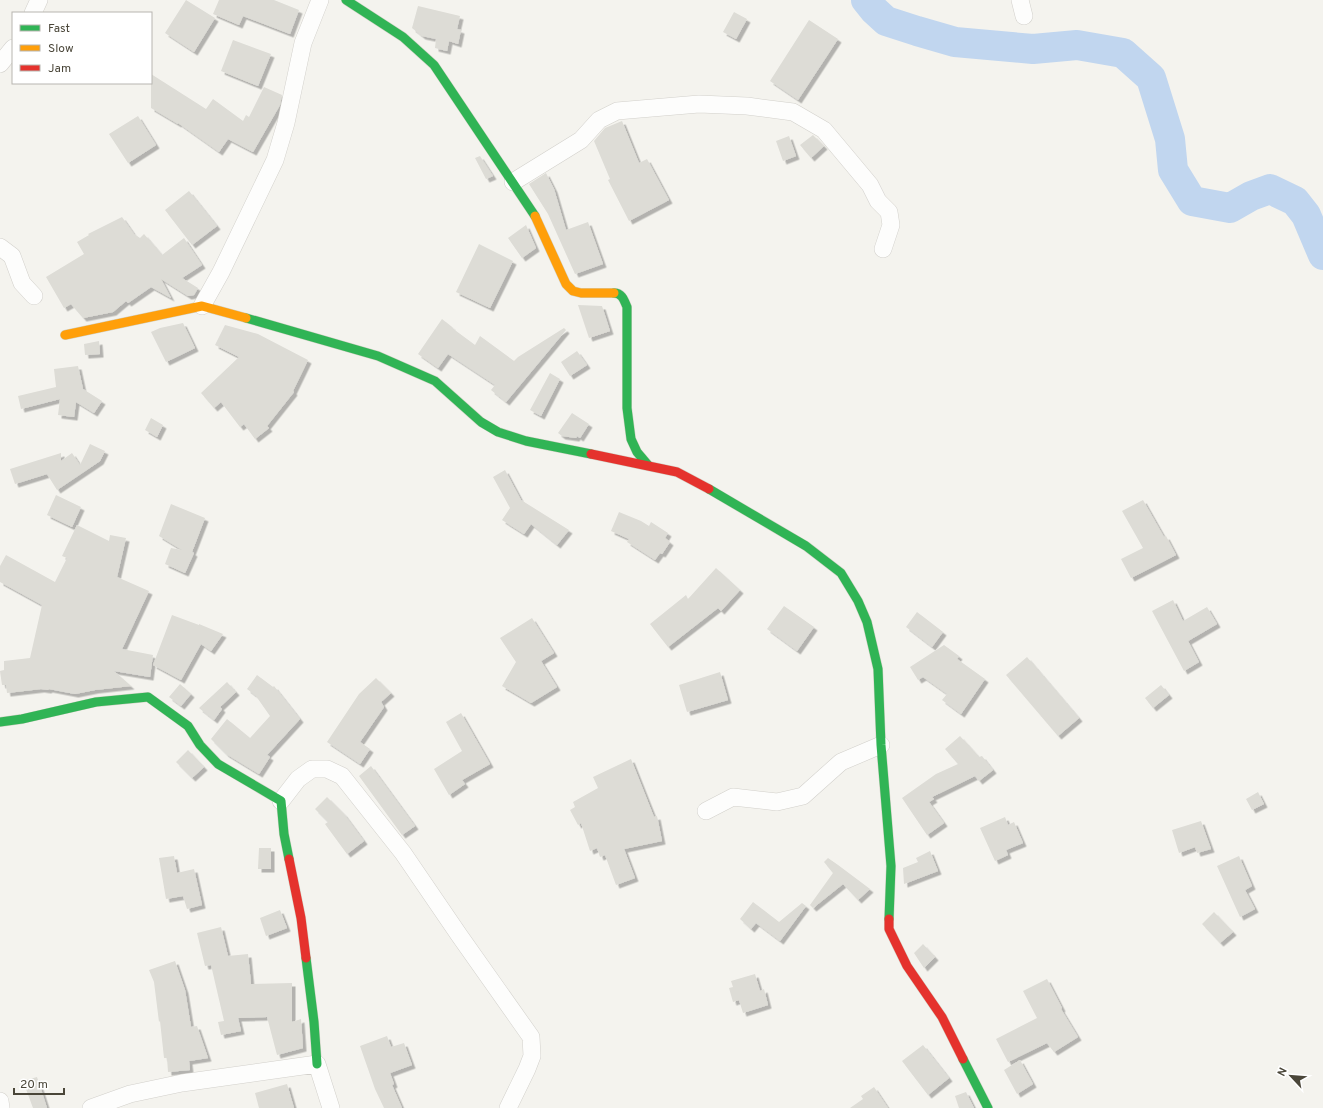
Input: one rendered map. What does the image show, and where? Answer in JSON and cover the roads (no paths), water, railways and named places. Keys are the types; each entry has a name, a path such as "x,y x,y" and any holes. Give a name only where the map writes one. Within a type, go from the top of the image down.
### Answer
{"street":[{"path":"33,12 39,0"},
{"path":"202,306 221,272 275,160 286,123 303,43 320,0"},
{"path":"346,0 391,28 421,50 434,64 537,219 566,284 573,291 592,294 618,292 623,297 627,307 627,408 631,439 637,452 648,465"},
{"path":"0,64 12,49"},
{"path":"513,182 581,140 599,120 617,111 699,104 747,106 793,112 824,130 870,185 878,201 889,212 891,226 883,249"},
{"path":"0,247 12,256 22,283 34,296"},
{"path":"65,335 202,306 270,324 385,359 435,381 481,422 498,432 526,441 677,472 729,500 806,546 841,573 858,601 869,629 878,669 881,745 891,866 889,929 907,966 942,1017 988,1108"},
{"path":"0,722 22,719 96,702 148,697 188,726 200,745 218,764 281,801"},
{"path":"706,810 733,797 776,802 803,796 841,762 881,745"},
{"path":"331,1108 317,1064 314,1022 301,918 295,882 284,834 281,801 298,779 312,769 327,769 342,776 403,853 531,1037 532,1056 508,1108"},
{"path":"91,1108 130,1094 182,1083 317,1064"},
{"path":"0,1102 1,1108"}],"waterway":[{"path":"866,0 886,21 955,42 1033,49 1077,45 1123,53 1151,78 1170,139 1173,170 1192,201 1230,208 1251,196 1270,189 1295,201 1306,215 1323,255"}]}
